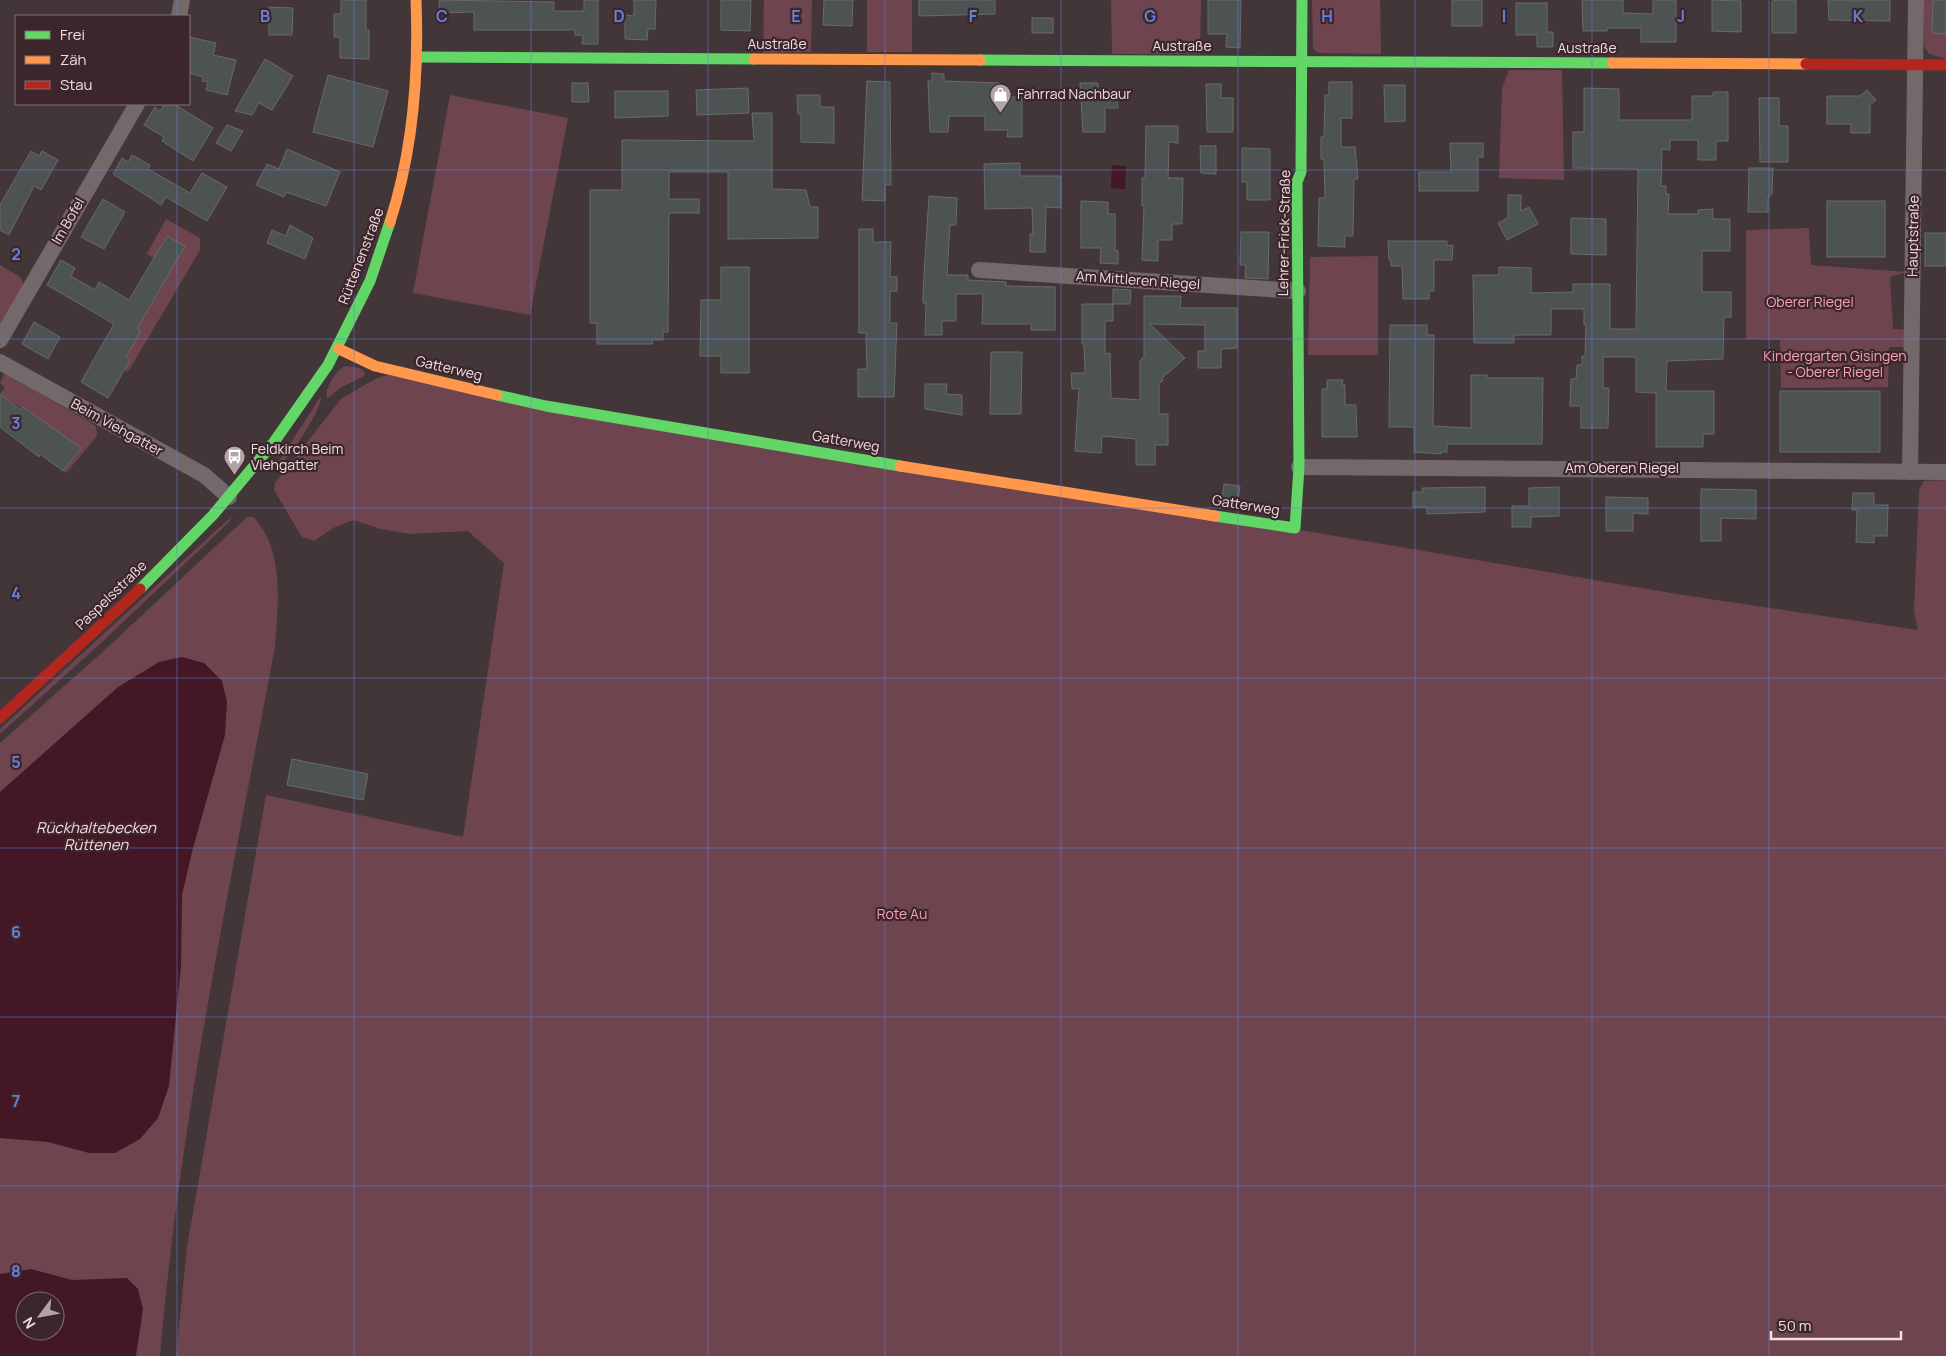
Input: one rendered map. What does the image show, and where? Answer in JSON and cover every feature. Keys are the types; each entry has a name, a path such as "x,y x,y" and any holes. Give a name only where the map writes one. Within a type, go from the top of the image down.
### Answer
{"street":[{"path":"179,15 182,0"},
{"name":"Rüttenenstraße","path":"233,492 292,422 339,349 359,308 381,254 396,208 413,120 418,57 416,0"},
{"name":"Lehrer-Frick-Straße","path":"1298,467 1297,189 1300,172 1302,0"},
{"name":"Hauptstraße","path":"1910,472 1916,0"},
{"name":"Austraße","path":"418,57 1946,65"},
{"name":"Im Bofel","path":"0,340 136,105"},
{"name":"Am Mittleren Riegel","path":"979,270 1298,291"},
{"name":"Gatterweg","path":"339,349 375,366 546,406 990,481 1295,528 1298,467"},
{"name":"Beim Viehgatter","path":"0,362 204,474 233,492"},
{"name":"Am Oberen Riegel","path":"1298,467 1946,472"},
{"name":"Paspelsstraße","path":"0,718 147,581 210,519 233,492"}],"green space":[{"path":"764,0 812,0 811,52 763,53"},
{"path":"867,0 912,0 912,52 867,52"},
{"path":"1111,0 1201,0 1200,54 1112,54"},
{"path":"1312,0 1380,0 1381,54 1318,53 1313,49"},
{"path":"1924,0 1946,0 1946,59 1929,54 1924,46"},
{"path":"1509,70 1562,70 1564,180 1499,178 1502,88"},
{"path":"450,95 568,118 530,315 413,293"},
{"path":"166,219 200,238 200,250 128,372 124,370 130,359 103,344 137,329 184,246 167,236 154,258 147,254"},
{"path":"1809,228 1811,265 1907,272 1890,277 1893,329 1907,330 1907,347 1889,347 1888,387 1781,388 1780,340 1746,339 1746,230"},
{"path":"1378,256 1378,355 1308,355 1310,257"},
{"path":"0,265 20,277 24,285 0,325"},
{"path":"346,366 360,368 365,373 364,376 340,388 327,399 327,390 332,380 338,371"},
{"path":"5,373 96,426 97,436 66,473 63,471 81,448 0,394 5,387 0,383"},
{"name":"Rote Au","path":"387,375 1683,595 1918,630 1914,611 1919,490 1924,481 1946,480 1946,1356 176,1356 187,1247 266,795 463,837 504,563 468,531 410,534 380,529 354,520 335,527 314,541 302,537 274,490 275,483 341,399 375,379"},
{"path":"321,396 320,403 309,425 285,460 272,472"},
{"path":"232,516 229,522 102,642 0,734 0,729"},
{"path":"247,517 253,517 263,530 275,561 278,596 275,647 208,1000 180,1178 160,1356 0,1356 0,743 107,648"}],"water":[{"path":"1112,165 1126,166 1125,189 1111,188"},
{"name":"Rückhaltebecken Rüttenen","path":"182,657 204,663 222,681 227,702 225,735 193,848 182,895 181,966 169,1086 158,1118 140,1139 115,1153 89,1153 48,1142 0,1138 0,792 118,687 159,662"},
{"path":"31,1269 72,1280 127,1278 138,1289 143,1309 136,1356 0,1356 0,1274"}],"building":[{"path":"341,0 366,0 366,30 369,30 369,59 340,58 340,37 334,37 334,14 341,14"},
{"path":"439,0 554,2 554,11 584,11 584,0 598,0 598,44 582,44 583,35 575,35 575,30 474,30 474,12 440,13"},
{"path":"634,0 656,0 655,29 648,29 647,40 625,39 625,15 634,16"},
{"path":"721,0 751,0 750,31 721,30"},
{"path":"824,0 853,0 852,26 823,25"},
{"path":"919,0 995,0 995,14 919,16"},
{"path":"1208,0 1241,0 1240,48 1226,47 1227,34 1208,34"},
{"path":"1452,0 1482,0 1482,26 1452,26"},
{"path":"1582,0 1623,0 1623,13 1653,14 1653,0 1676,0 1676,42 1641,42 1641,28 1607,28 1607,31 1583,31"},
{"path":"1712,0 1741,1 1741,32 1712,31"},
{"path":"1796,0 1796,33 1772,33 1772,1"},
{"path":"1828,0 1890,0 1890,21 1829,20"},
{"path":"1933,0 1946,0 1946,34 1932,33"},
{"path":"1516,3 1547,3 1547,32 1553,32 1553,47 1537,47 1537,35 1516,35"},
{"path":"269,7 293,8 292,35 269,35"},
{"path":"1032,18 1053,18 1053,33 1032,33"},
{"path":"190,37 216,43 213,55 236,60 227,95 206,90 208,82 202,81 203,77 190,73"},
{"path":"265,59 293,76 272,110 259,103 252,115 235,111"},
{"path":"932,73 944,74 944,81 999,83 999,97 1022,97 1022,137 1007,137 1008,130 985,130 985,116 949,116 948,132 930,132 928,81 932,81"},
{"path":"328,75 388,91 373,147 313,132"},
{"path":"867,81 890,82 891,185 885,185 885,201 862,200"},
{"path":"1329,82 1352,82 1352,118 1341,118 1341,147 1355,147 1358,179 1354,179 1353,236 1345,236 1345,247 1318,246 1319,198 1325,198 1324,159 1321,159 1321,137 1324,137 1325,95 1329,95"},
{"path":"572,83 588,83 589,102 572,102"},
{"path":"1080,83 1098,83 1098,90 1117,90 1118,108 1105,108 1105,132 1083,132"},
{"path":"1206,84 1221,84 1221,98 1233,98 1233,132 1207,132"},
{"path":"1384,85 1405,85 1405,121 1385,122"},
{"path":"748,88 749,113 697,115 696,90"},
{"path":"1584,88 1619,89 1619,120 1692,120 1692,96 1713,96 1713,92 1728,92 1728,141 1716,141 1716,160 1698,160 1698,140 1670,140 1670,150 1662,149 1661,186 1666,186 1666,194 1669,194 1668,214 1698,214 1698,210 1713,209 1713,219 1730,219 1730,251 1702,251 1702,292 1731,292 1731,317 1724,317 1723,359 1667,361 1666,391 1714,391 1714,434 1703,434 1703,447 1656,447 1656,393 1636,392 1636,357 1603,357 1603,388 1609,388 1608,428 1581,428 1581,406 1570,406 1571,379 1576,379 1577,365 1582,365 1582,356 1585,356 1586,325 1584,325 1584,309 1551,309 1551,335 1514,335 1514,343 1474,343 1473,275 1499,275 1499,267 1531,268 1531,293 1573,292 1573,284 1610,284 1610,329 1636,329 1638,169 1573,168 1573,132 1584,132"},
{"path":"1867,90 1876,100 1870,105 1870,133 1851,133 1851,124 1827,124 1827,96 1860,96"},
{"path":"615,91 668,91 668,116 615,118"},
{"path":"797,95 820,95 820,107 834,107 834,143 801,142 801,114 798,114"},
{"path":"1759,98 1779,98 1779,126 1788,126 1788,162 1760,162"},
{"path":"164,105 176,105 213,128 193,161 162,141 164,137 144,125 155,107 160,111"},
{"path":"752,113 772,113 772,189 806,190 810,207 818,207 818,238 728,239 728,172 669,172 669,199 699,199 699,213 669,213 668,332 663,332 663,340 652,340 653,344 597,344 597,323 590,323 590,190 622,190 622,140 754,141"},
{"path":"227,125 243,131 231,151 216,143"},
{"path":"1146,126 1178,126 1178,143 1169,142 1168,178 1183,178 1182,224 1172,224 1172,240 1158,240 1158,261 1142,260 1144,205 1142,206 1142,178 1145,178"},
{"path":"1450,143 1483,143 1483,157 1478,157 1478,191 1419,191 1419,172 1451,172"},
{"path":"1200,146 1216,146 1216,174 1201,173"},
{"path":"1242,148 1270,149 1270,200 1247,200 1247,182 1242,182"},
{"path":"287,149 340,172 326,206 286,192 284,197 256,185 267,164 279,169"},
{"path":"31,151 39,156 42,151 58,160 41,190 34,186 9,235 0,230 0,205"},
{"path":"132,155 150,165 148,169 190,193 202,173 227,187 207,221 166,197 161,205 113,174 122,158 128,162"},
{"path":"1020,163 1020,176 1061,176 1061,208 1046,207 1045,252 1030,252 1030,234 1033,234 1032,208 985,209 984,164"},
{"path":"1749,168 1773,168 1772,194 1768,197 1768,212 1748,212"},
{"path":"1508,195 1521,195 1521,211 1529,207 1538,224 1507,240 1498,223 1508,218"},
{"path":"929,196 957,198 956,225 950,225 947,275 968,275 968,280 1006,282 1006,286 1055,287 1055,330 1031,330 1031,324 982,324 983,294 956,294 956,321 942,321 942,335 925,335 926,303 923,303 923,291"},
{"path":"103,199 125,212 104,249 81,237"},
{"path":"1081,201 1108,202 1108,214 1115,214 1115,250 1118,251 1118,264 1100,263 1101,248 1081,248"},
{"path":"1827,201 1885,201 1885,257 1827,257"},
{"path":"1571,218 1606,219 1606,255 1571,254"},
{"path":"290,225 313,238 305,259 267,243 272,230 286,236"},
{"path":"859,229 873,229 873,242 891,242 890,277 897,277 897,291 890,291 890,323 897,323 894,397 858,397 858,369 867,369 866,333 859,333"},
{"path":"1241,232 1269,232 1268,279 1245,278 1246,265 1240,265"},
{"path":"1925,233 1946,233 1946,266 1925,266"},
{"path":"167,236 185,246 137,329 141,331 126,357 130,360 108,398 81,382 114,324 47,285 61,260 75,268 71,276 95,290 99,282 129,300"},
{"path":"1388,241 1447,241 1447,246 1453,245 1452,260 1434,260 1434,291 1429,291 1429,299 1403,299 1402,266 1391,266"},
{"path":"721,267 749,267 749,373 721,373 721,356 700,356 701,300 721,300"},
{"path":"1113,289 1131,290 1130,304 1113,304"},
{"path":"1144,296 1181,296 1180,308 1237,308 1237,348 1221,349 1221,368 1198,368 1198,351 1205,351 1205,325 1150,324 1185,358 1162,378 1163,380 1159,384 1159,414 1168,414 1168,445 1155,445 1155,465 1136,465 1136,439 1102,436 1101,453 1075,451 1079,388 1072,389 1071,373 1085,373 1084,344 1082,344 1082,304 1113,304 1113,321 1105,321 1105,354 1110,353 1111,398 1140,400 1140,361 1144,357"},
{"path":"34,322 60,337 48,359 22,344"},
{"path":"1390,325 1427,325 1427,335 1434,335 1433,426 1471,428 1471,375 1487,375 1487,378 1543,378 1542,444 1447,444 1447,452 1441,452 1441,454 1414,452 1414,427 1389,427"},
{"path":"991,352 1022,352 1021,414 990,414"},
{"path":"1327,380 1343,380 1342,385 1345,385 1345,405 1356,405 1357,437 1322,437 1322,389 1327,389"},
{"path":"925,384 947,384 946,394 962,395 962,415 925,409"},
{"path":"1780,391 1880,391 1880,452 1780,452"},
{"path":"0,394 21,410 23,407 81,448 63,471 40,454 39,457 0,427"},
{"path":"1224,484 1240,486 1238,502 1222,500"},
{"path":"1485,487 1485,512 1427,514 1427,507 1413,507 1413,492 1423,492 1422,488"},
{"path":"1559,487 1559,516 1531,517 1531,527 1512,527 1512,506 1529,506 1529,488"},
{"path":"1701,489 1756,490 1756,519 1721,518 1721,541 1701,541"},
{"path":"1853,493 1874,493 1874,505 1888,505 1887,536 1874,536 1874,543 1856,542 1857,510 1852,510"},
{"path":"1606,497 1648,498 1648,514 1633,513 1633,531 1606,531"},
{"path":"292,759 368,774 363,800 287,785"}],"traffic: fast":[{"path":"1215,516 1295,528 1299,467 1297,182 1301,172 1302,0"},
{"path":"418,57 754,59"},
{"path":"980,60 1612,63"},
{"path":"140,589 213,515 274,442 328,365 370,281 390,222"},
{"path":"497,395 546,406 900,466"}],"traffic: slow":[{"path":"390,222 404,168 413,112 417,28 416,0"},
{"path":"754,59 980,60"},
{"path":"1612,63 1806,64"},
{"path":"339,349 375,366 497,395"},
{"path":"900,466 1215,516"}],"traffic: jam":[{"path":"1806,64 1946,65"},
{"path":"0,718 140,589"}],"place":[{"name":"Fahrrad Nachbaur","path":"1001,113"},
{"name":"Feldkirch Beim Viehgatter","path":"235,476"}],"park label":[{"name":"Oberer Riegel","path":"1810,302"},
{"name":"Kindergarten Gisingen - Oberer Riegel","path":"1835,364"}]}
